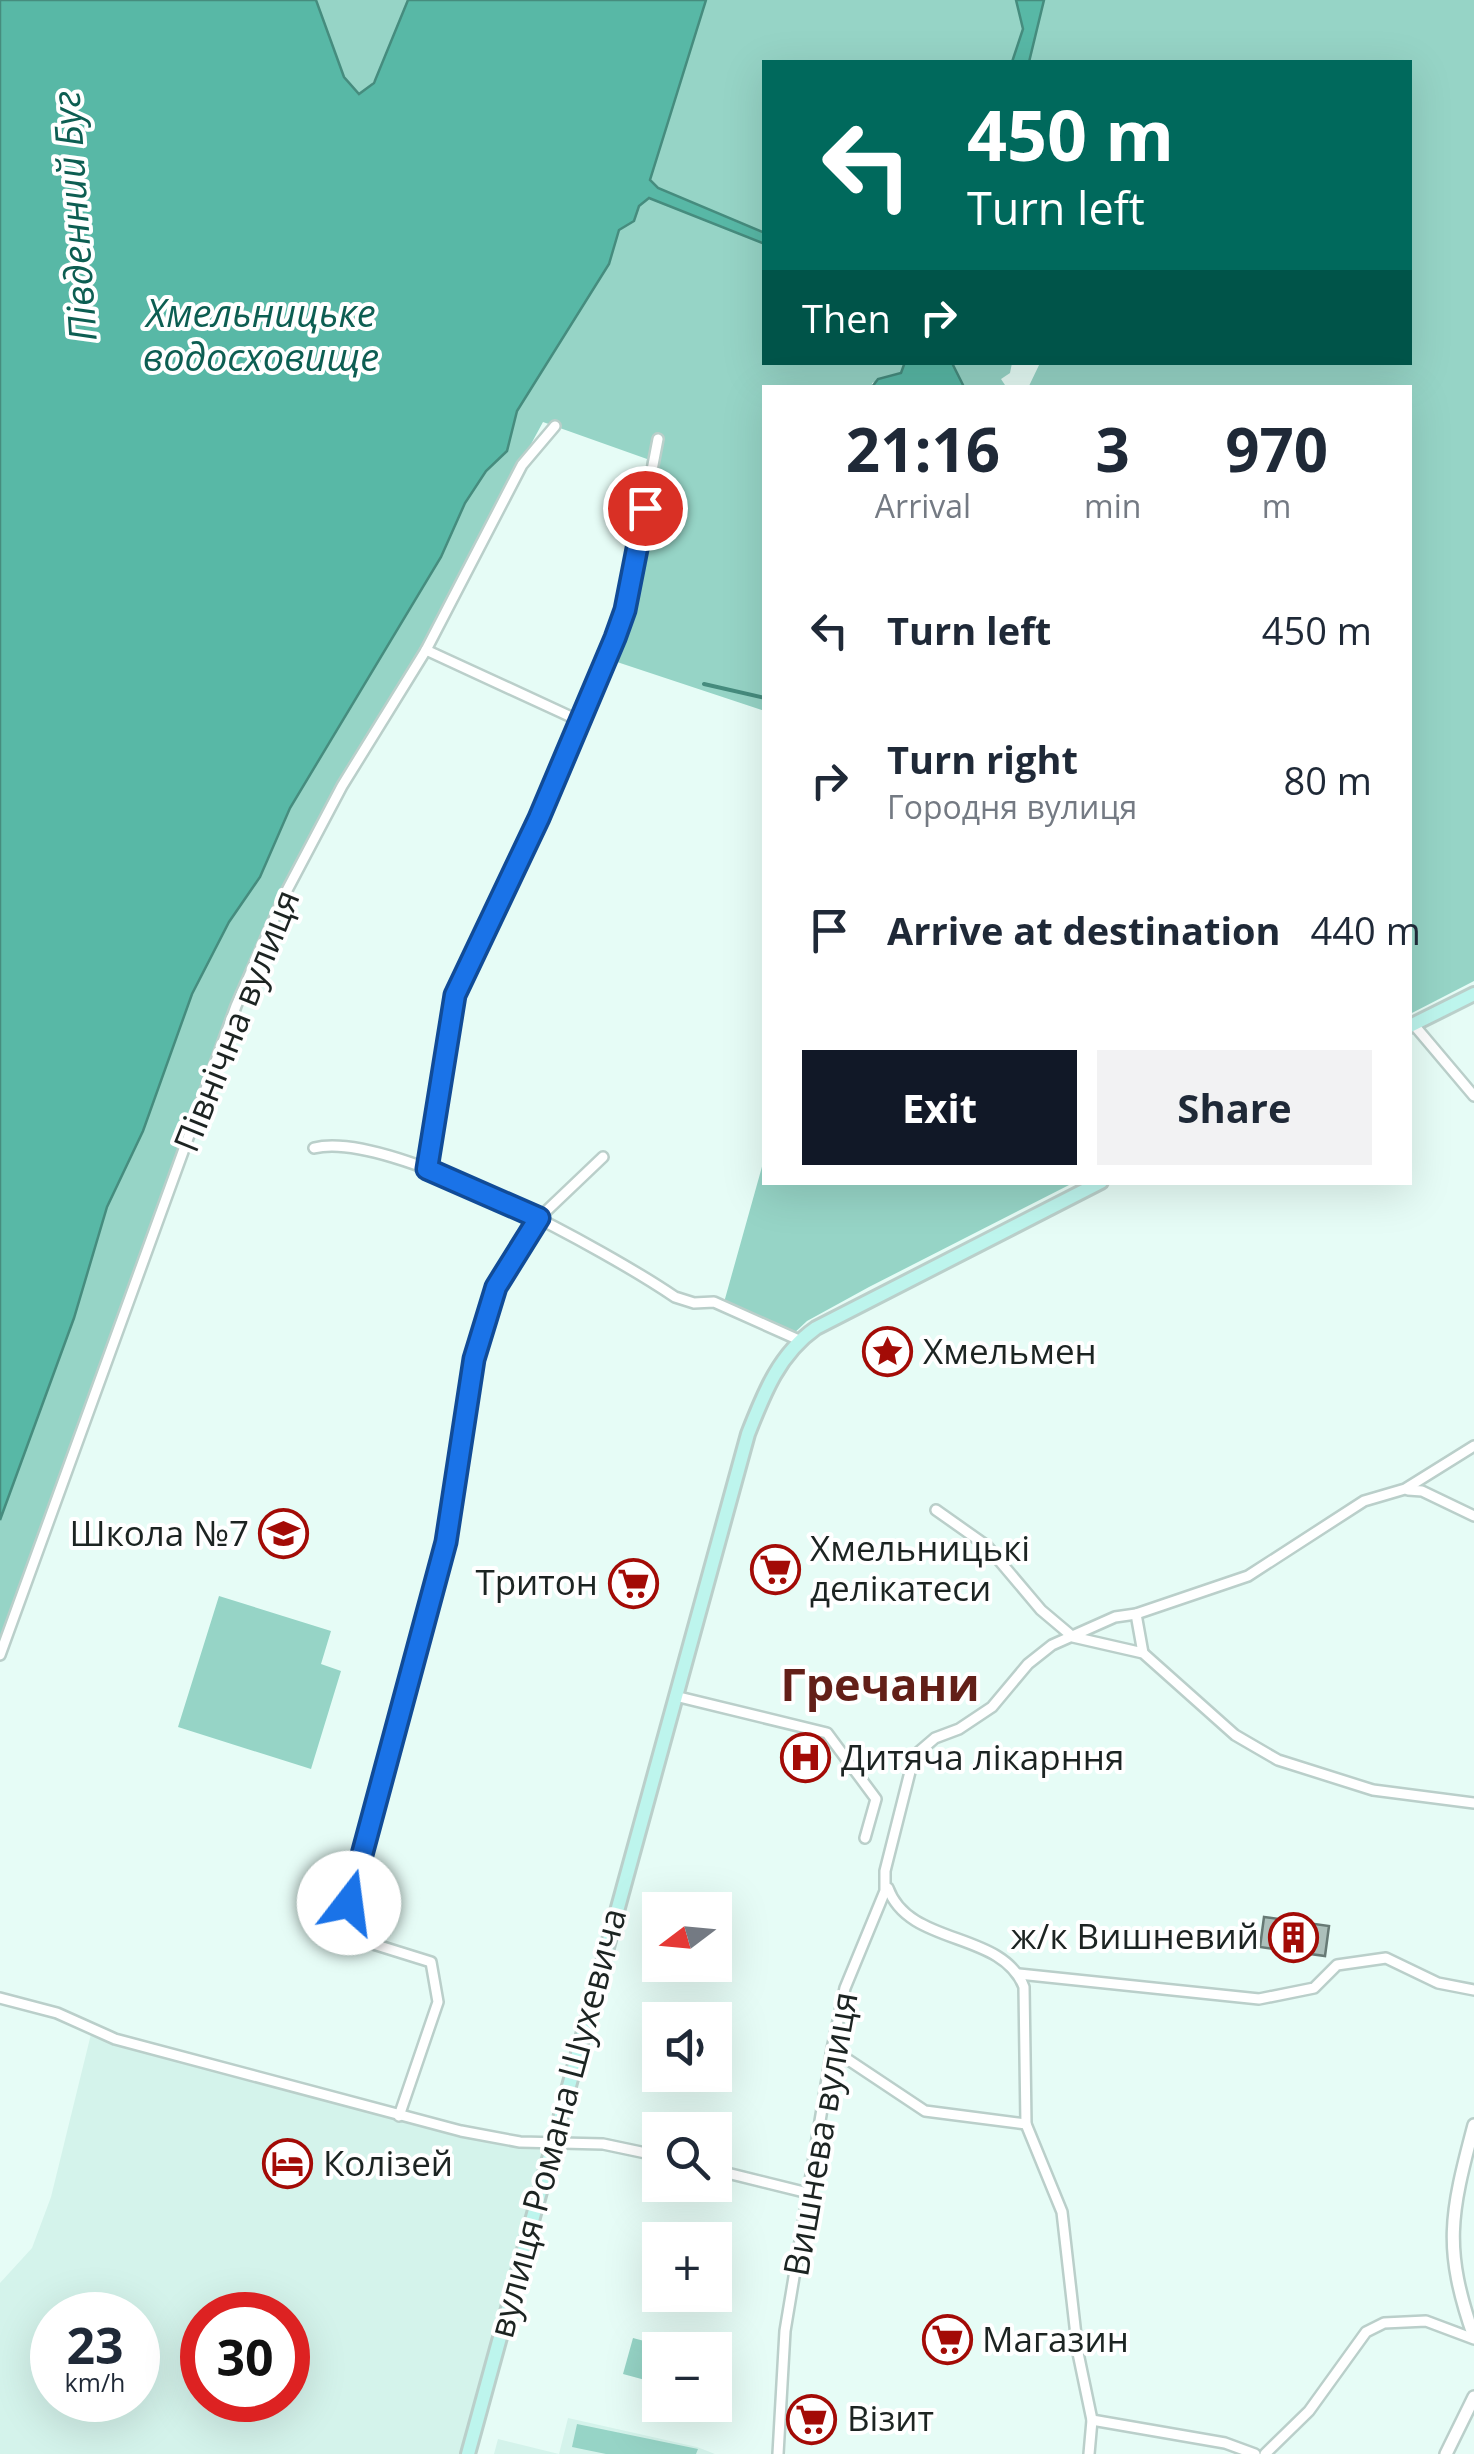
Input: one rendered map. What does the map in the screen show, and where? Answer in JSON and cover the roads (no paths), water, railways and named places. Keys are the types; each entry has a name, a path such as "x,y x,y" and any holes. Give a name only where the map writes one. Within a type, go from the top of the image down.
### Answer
{"main road":[{"path":"1412,1026 1474,994"},
{"path":"799,1340 835,1317 1095,1185"},
{"name":"вулиця Романа Шухевича","path":"468,2454 748,1434 775,1373 799,1340"}],"street":[{"name":"Північна вулиця","path":"0,1655 236,1006 285,894 334,802 426,650 522,465 555,426"},
{"path":"427,1169 455,995 580,721 625,610 658,440"},
{"path":"426,650 580,721"},
{"path":"1412,1026 1474,1096"},
{"path":"314,1148 348,1146 427,1169 539,1218 676,1297 694,1303 714,1302 799,1340"},
{"path":"398,2116 438,2002 431,1962 341,1934 446,1542 474,1359 496,1287 539,1218 603,1157"},
{"name":"Вишнева вулиця","path":"778,2454 785,2331 832,2049 844,1988 885,1891 885,1871 914,1756 935,1738 959,1729 992,1708 1028,1664 1052,1645 1115,1617 1136,1614 1248,1576 1364,1500 1406,1490 1474,1446"},
{"path":"1406,1490 1422,1491 1474,1516"},
{"path":"936,1510 987,1546 1041,1610 1072,1637 1142,1653 1235,1736 1278,1760 1374,1790 1474,1804"},
{"path":"1136,1614 1142,1653"},
{"path":"676,1696 827,1733 876,1799 865,1838"},
{"path":"885,1871 897,1908 927,1928 1006,1963 1019,1974 1259,1999 1314,1988 1337,1965 1386,1958 1438,1983 1474,1990"},
{"path":"1019,1974 1026,2030 1026,2124 1062,2212 1078,2353 1092,2420 1089,2454"},
{"path":"0,1998 57,2013 115,2040 398,2116 520,2142 602,2144 642,2152"},
{"path":"832,2049 926,2111 1026,2124"},
{"path":"1474,2125 1450,2246 1456,2285 1474,2338"},
{"path":"732,2174 808,2193"},
{"path":"1265,2454 1309,2411 1366,2332 1384,2323 1426,2320 1474,2338"},
{"path":"1446,2454 1474,2397"},
{"path":"1092,2420 1226,2443 1254,2454"}],"water":[{"name":"Хмельницьке водосховище","path":"0,0 316,0 344,77 359,94 374,83 408,0 706,0 650,180 658,188 762,232 762,243 649,198 639,206 634,221 619,230 609,264 517,411 507,451 486,471 465,503 441,557 290,808 260,877 229,922 192,994 143,1131 107,1207 74,1318 0,1520"},
{"path":"1016,0 1044,0 1029,60 1013,60 1023,29"},
{"path":"904,365 953,365 963,385 874,385 878,379 901,373"}],"waterway":[{"path":"704,684 762,697"}],"place":[{"name":"Хмельмен","path":"888,1352"},
{"name":"Школа №7","path":"284,1534"},
{"name":"Хмельницькі делікатеси","path":"775,1569"},
{"name":"Тритон","path":"633,1583"},
{"name":"Дитяча лікарння","path":"806,1758"},
{"name":"ж/к Вишневий","path":"1294,1937"},
{"name":"Колізей","path":"288,2164"},
{"name":"Магазин","path":"947,2340"},
{"name":"Візит","path":"812,2419"}],"district":[{"name":"Гречани","path":"880,1685"}],"water label":[{"name":"Південний Буг","path":"75,216"}]}
